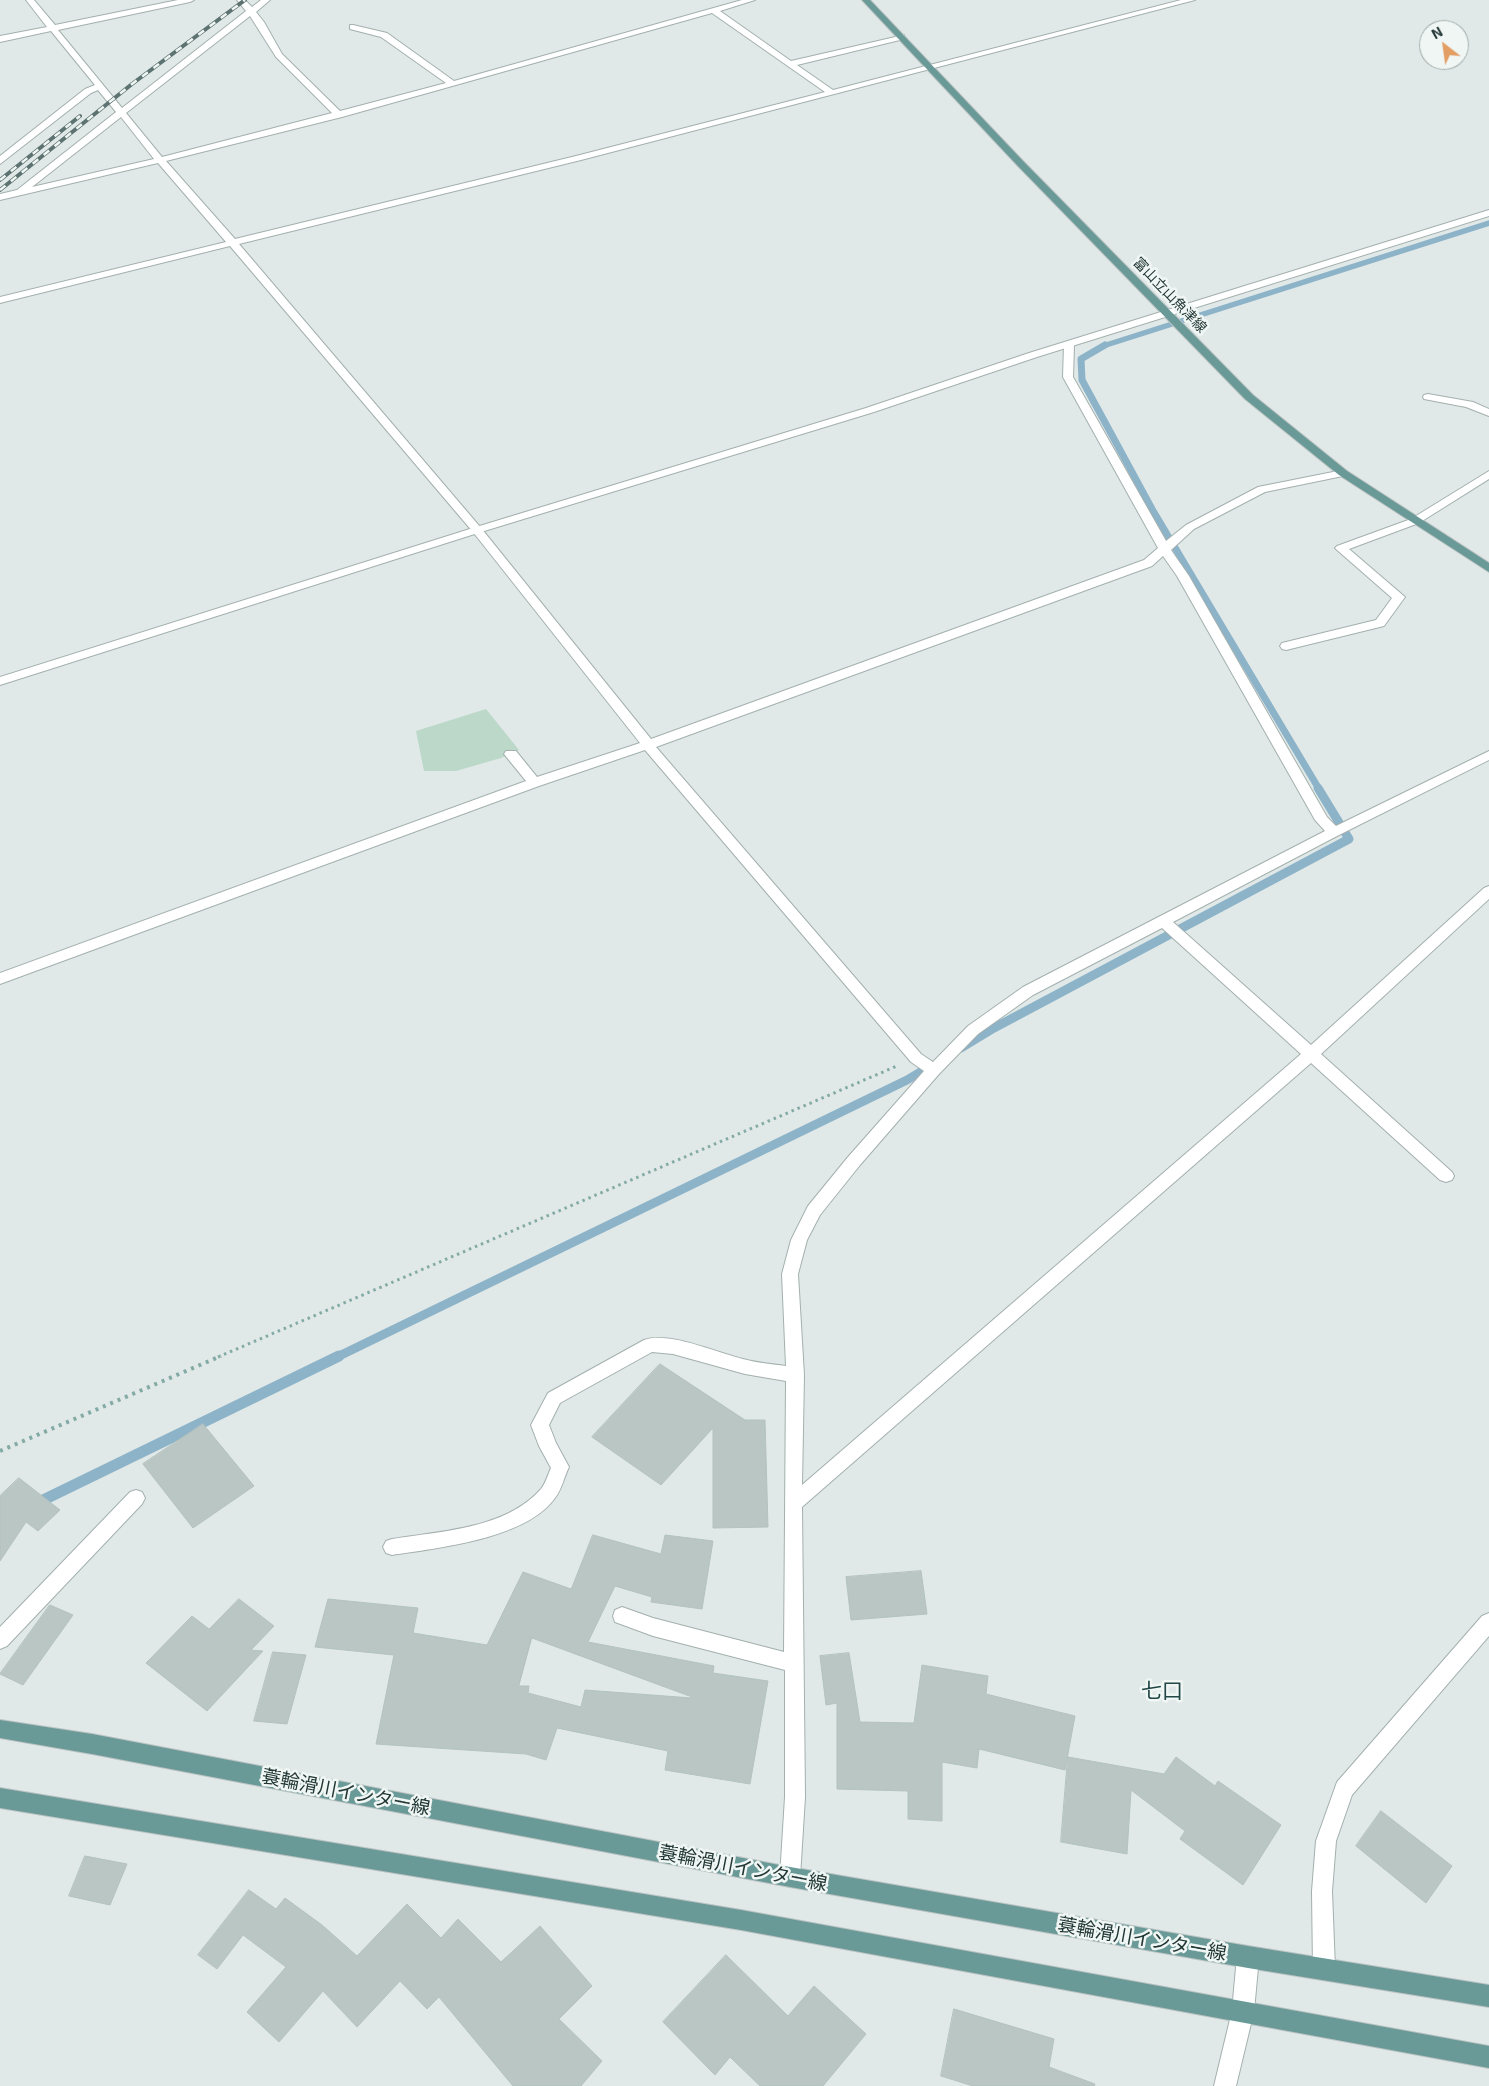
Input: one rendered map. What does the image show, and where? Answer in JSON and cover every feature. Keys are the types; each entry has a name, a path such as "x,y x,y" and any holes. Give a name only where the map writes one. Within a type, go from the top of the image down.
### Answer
{"main road":[{"name":"富山立山魚津線","path":"866,0 1020,163 1249,397 1343,473 1489,568"},
{"name":"蓑輪滑川インター線","path":"0,1729 92,1744 790,1877 1248,1957 1489,1996"},
{"path":"0,1798 741,1920 1244,2011 1489,2058"}],"street":[{"path":"30,0 160,160 272,287 477,530 648,745 916,1058 934,1070"},
{"path":"0,39 190,0"},
{"path":"241,0 260,22 279,55 339,116"},
{"path":"17,193 266,0"},
{"path":"0,197 339,116 751,0"},
{"path":"0,300 578,158 1191,0"},
{"path":"714,10 832,93"},
{"path":"353,27 384,35 453,84"},
{"path":"789,64 902,37"},
{"path":"0,161 88,91 100,86"},
{"path":"0,681 477,530 870,410 1069,344 1489,213"},
{"path":"1069,344 1068,377 1165,550 1183,576 1322,820 1334,832"},
{"path":"1428,397 1469,404 1489,413"},
{"path":"0,979 534,783 648,745 1148,563 1190,527 1262,489 1343,473"},
{"path":"1286,646 1380,623 1399,598 1341,548 1416,521 1489,474"},
{"path":"511,754 534,783"},
{"path":"790,1877 796,1797 792,1504 795,1375 790,1274 799,1240 814,1211 848,1168 934,1070 973,1030 1028,991 1334,832 1489,755"},
{"path":"792,1504 1310,1055 1489,891"},
{"path":"1164,921 1446,1176"},
{"path":"392,1547 479,1531 515,1518 548,1494 560,1467 548,1446 540,1424 554,1398 650,1345 673,1347 745,1367 795,1375"},
{"path":"0,1640 136,1498"},
{"path":"622,1616 653,1627 794,1663"},
{"path":"1324,1969 1322,1891 1326,1841 1344,1790 1489,1622"},
{"path":"1225,2086 1244,2011 1248,1957"}],"path":[{"path":"0,1451 916,1058"}],"green space":[{"path":"486,709 519,750 501,758 456,771 424,771 416,731"}],"building":[{"path":"660,1364 745,1420 765,1420 768,1527 713,1528 713,1428 661,1485 592,1437"},
{"path":"203,1424 254,1486 193,1528 143,1464"},
{"path":"19,1478 60,1510 38,1531 26,1522 0,1561 0,1496"},
{"path":"593,1535 661,1554 665,1535 713,1541 702,1609 651,1602 652,1597 615,1586 588,1642 714,1666 713,1673 768,1681 750,1784 665,1770 668,1751 557,1728 546,1760 526,1754 376,1744 394,1655 315,1647 328,1599 418,1608 413,1633 487,1645 523,1572 571,1589","holes":["532,1638 692,1697 585,1690 581,1707 528,1693 529,1686 519,1686"]},
{"path":"921,1571 927,1614 851,1620 846,1577"},
{"path":"239,1599 274,1626 251,1650 263,1651 207,1711 146,1663 192,1616 209,1629"},
{"path":"50,1605 73,1615 23,1685 0,1674"},
{"path":"273,1652 306,1655 287,1724 254,1721"},
{"path":"849,1653 860,1722 914,1723 922,1665 988,1676 986,1694 1075,1716 1065,1770 979,1749 977,1768 942,1762 942,1821 908,1819 908,1791 837,1789 837,1703 826,1705 820,1656"},
{"path":"1068,1757 1164,1774 1176,1757 1215,1786 1218,1781 1281,1825 1243,1885 1180,1839 1185,1831 1131,1790 1127,1854 1061,1842"},
{"path":"1381,1811 1452,1866 1426,1903 1356,1846"},
{"path":"85,1856 127,1864 110,1905 69,1896"},
{"path":"249,1890 276,1909 285,1898 322,1925 357,1956 407,1904 441,1938 458,1919 501,1962 540,1926 592,1986 559,2019 602,2061 581,2086 513,2086 439,1997 427,2009 400,1981 357,2027 323,1991 279,2042 247,2012 286,1967 243,1935 217,1969 198,1955"},
{"path":"726,1955 788,2016 814,1986 866,2034 823,2086 760,2086 730,2057 715,2075 663,2022"},
{"path":"954,2009 1054,2039 1049,2067 1095,2084 1094,2086 973,2086 941,2076"}],"waterway":[{"path":"1104,346 1489,223"},
{"path":"1104,346 1081,359 1082,380 1152,509 1319,789"},
{"path":"961,1048 994,1028 1349,839 1318,788"},
{"path":"337,1357 907,1080 932,1065"},
{"path":"35,1504 339,1356"}],"railway":[{"path":"0,190 132,84 245,0"},
{"path":"0,180 80,116"}],"district":[{"name":"七口","path":"1162,1691"}]}
